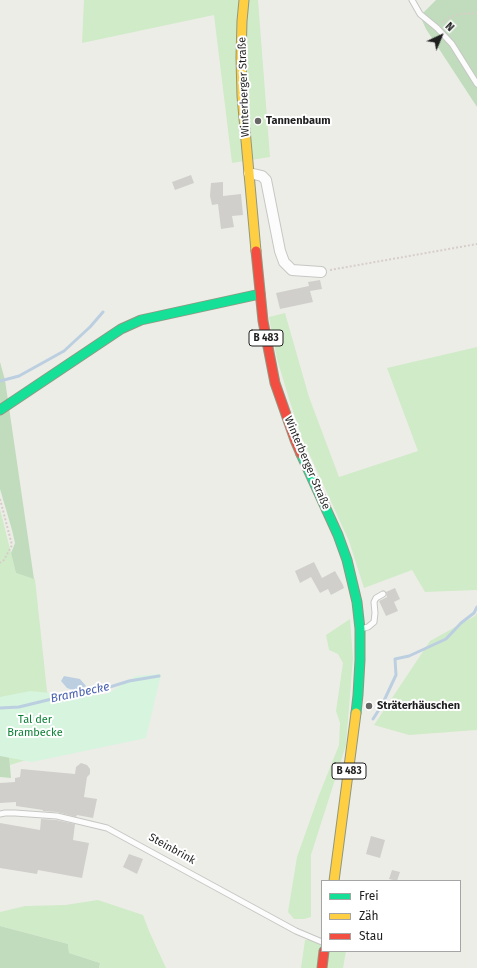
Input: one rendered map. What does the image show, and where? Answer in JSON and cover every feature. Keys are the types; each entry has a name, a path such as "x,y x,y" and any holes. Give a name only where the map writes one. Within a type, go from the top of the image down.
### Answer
{"main road":[{"name":"Winterberger Straße","path":"244,0 241,58 242,96 260,294 268,350 275,383 284,412 338,535 347,560 357,602 360,629 358,701 334,880"},
{"path":"0,410 121,329 141,320 260,294"},
{"path":"320,966 324,952"}],"street":[{"path":"249,173 262,176 266,180 280,251 284,262 292,270 321,272"}],"lane":[{"path":"412,0 420,14 437,28 452,44 477,84"},
{"path":"360,629 368,627 374,622 376,613 374,602 376,598 383,594"},
{"name":"Steinbrink","path":"0,814 15,813 57,816 107,828 296,930 321,942"}],"path":[{"path":"437,28 449,18 461,14 477,14"},
{"path":"321,272 477,244"},
{"path":"0,499 12,545 4,560 0,563"}],"green space":[{"path":"84,0 258,0 270,157 232,163 214,15 82,43"},
{"path":"436,0 477,0 477,107 426,29 420,16"},
{"path":"285,313 309,397 339,477 418,451 387,368 477,347 477,590 425,592 412,570 364,588 349,541 302,438 277,359 269,317"},
{"path":"0,362 5,380 34,579 16,573 11,553 15,543 0,489"},
{"path":"0,509 16,573 35,579 47,691 68,747 10,765 9,755 0,755"},
{"path":"477,613 477,730 409,735 374,725 430,641 475,616"},
{"path":"350,619 353,658 346,745 311,855 311,917 294,919 288,912 297,857 339,745 340,723 336,711 343,663 338,654 329,650 326,635"},
{"name":"Tal der Brambecke","path":"161,674 146,738 32,762 0,756 0,697 30,691 81,696 107,694 136,676"},
{"path":"0,755 9,755 11,778 0,777"},
{"path":"98,900 143,915 166,968 99,968 100,963 69,953 68,944 0,926 0,912 25,906 65,905"},
{"path":"0,926 68,944 69,953 100,963 99,968 0,968"},
{"path":"321,939 321,952 346,952 343,968 301,968 305,940"}],"water":[{"path":"64,676 80,679 86,686 78,692 67,688 61,681"}],"building":[{"path":"191,175 194,183 175,190 172,182"},
{"path":"223,182 223,196 241,194 243,215 232,216 234,227 221,229 218,204 212,205 210,196 211,183"},
{"path":"320,280 322,289 310,291 313,302 280,309 276,293 309,286 308,282"},
{"path":"314,562 322,578 335,571 344,588 331,595 328,589 320,593 311,577 300,583 295,571"},
{"path":"395,588 400,599 394,602 398,611 386,616 379,601 387,597 386,592"},
{"path":"81,763 87,765 90,769 90,774 87,777 84,797 97,799 93,818 77,815 76,817 57,812 16,806 16,802 0,803 0,783 15,782 15,778 20,777 21,769 75,774 76,767"},
{"path":"41,819 75,824 73,840 89,843 82,878 38,870 37,874 0,868 0,823 40,830"},
{"path":"371,836 385,840 380,858 366,854"},
{"path":"129,854 143,859 137,874 123,867"},
{"path":"392,870 400,872 397,880 389,879"}],"waterway":[{"path":"0,381 19,376 64,351 90,327 103,312"},
{"name":"Brambecke","path":"373,719 382,705 396,675 395,659 409,656 446,639 461,623 474,613 477,607"},
{"name":"Brambecke","path":"0,708 19,707 64,696 94,692 129,681 159,676"}],"traffic: fast":[{"path":"0,410 121,329 141,320 260,294"},
{"path":"301,454 338,535 347,560 357,602 360,629 360,660 356,713"}],"traffic: slow":[{"path":"244,0 241,58 242,96 256,251"},
{"path":"334,880 356,713"}],"traffic: jam":[{"path":"256,251 263,321 275,383 301,454"},
{"path":"322,968 324,952"}],"place":[{"name":"Tannenbaum","path":"258,121"},
{"name":"Sträterhäuschen","path":"369,706"}]}
